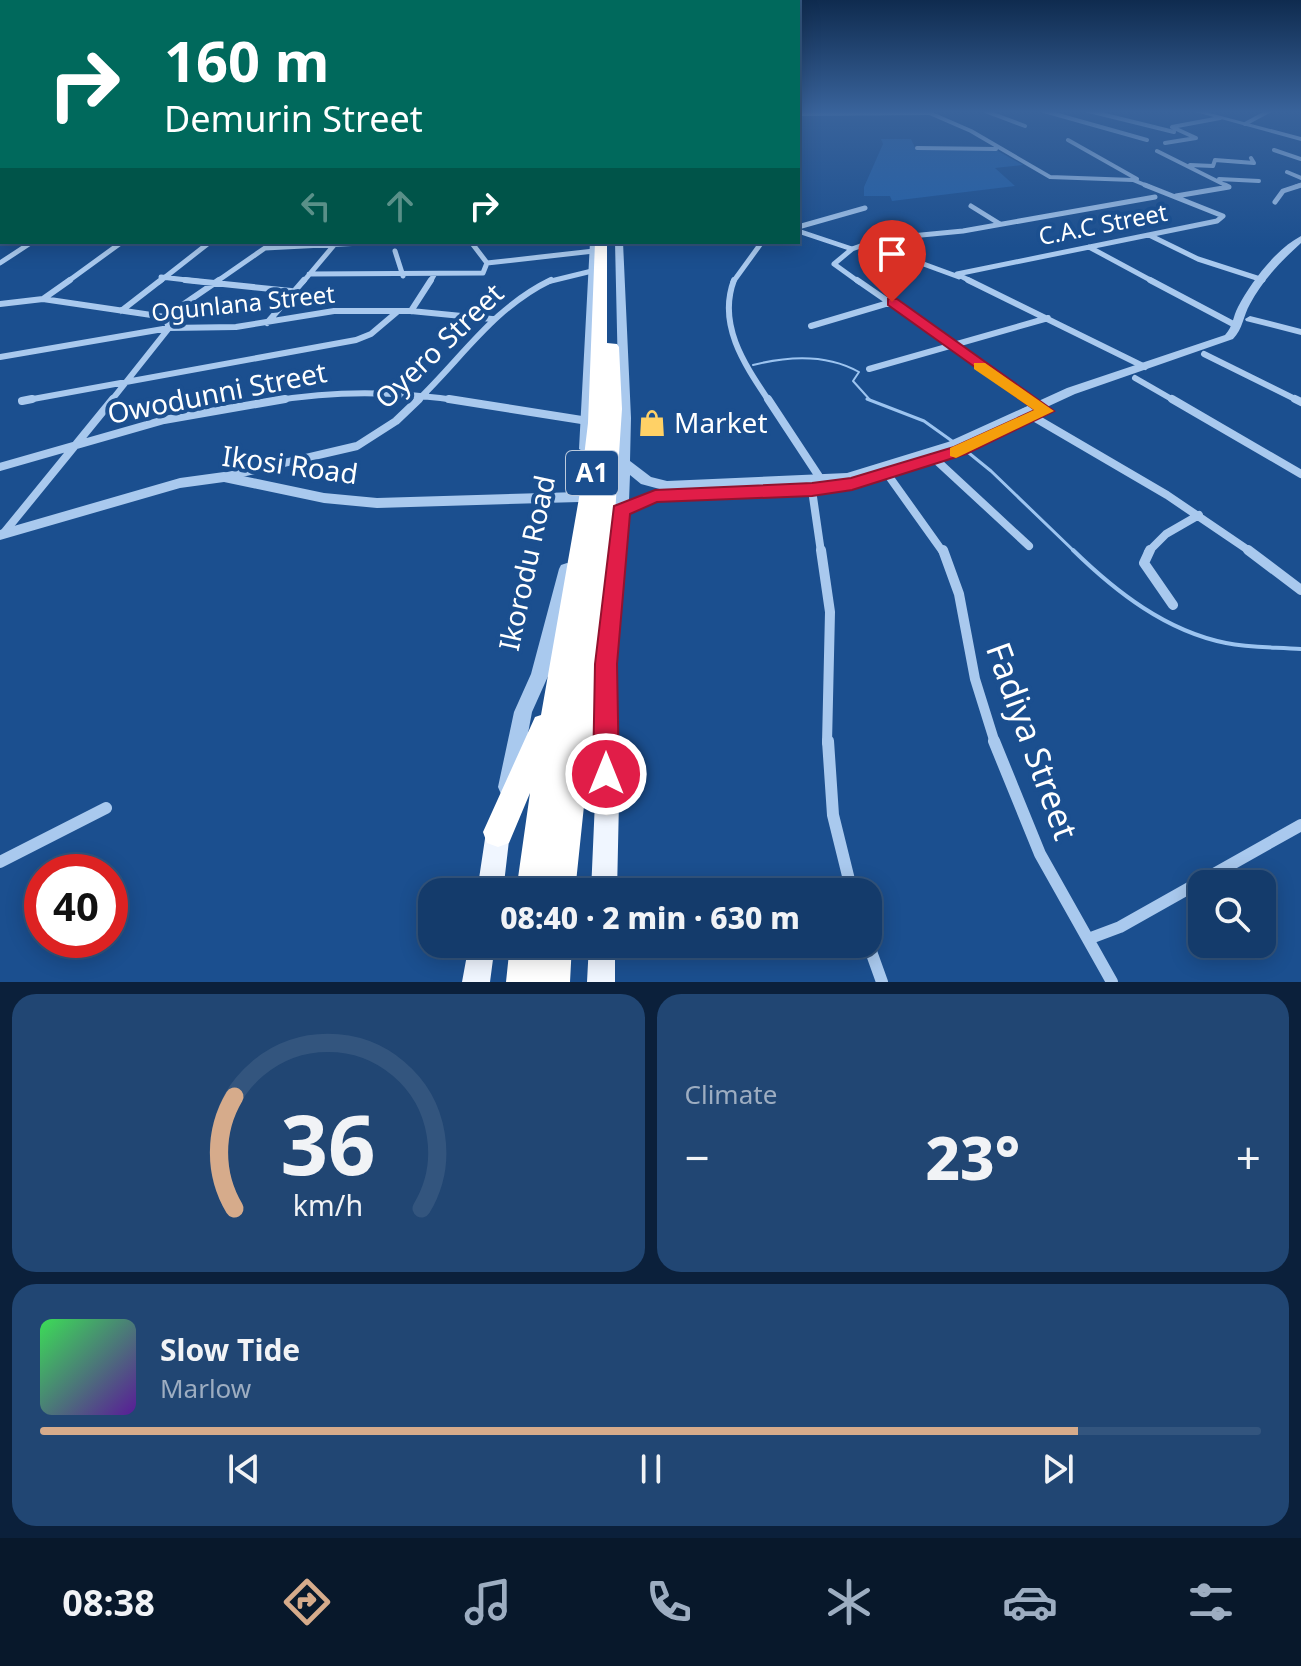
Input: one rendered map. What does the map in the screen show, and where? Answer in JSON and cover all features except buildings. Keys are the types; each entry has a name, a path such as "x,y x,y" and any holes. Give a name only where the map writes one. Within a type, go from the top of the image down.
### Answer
{"highway":[{"name":"Ikorodu Road","path":"535,878 570,698 616,507 613,409 599,244"},
{"name":"Ikorodu Road","path":"560,878 570,698 597,423 599,244"},
{"path":"570,698 607,801"},
{"path":"498,832 570,698"},
{"path":"523,982 526,958"},
{"path":"553,982 554,958"}],"main road":[{"name":"Ikorodu Road","path":"604,878 607,801"},
{"name":"Ikorodu Road","path":"492,878 498,832"},
{"path":"476,982 480,958"},
{"path":"601,982 602,958"}],"street":[{"name":"C.A.C Street","path":"959,277 960,273 974,268 1148,235 1223,217 1141,182 1116,177 1054,178 1012,157"},
{"path":"1097,157 1141,182"},
{"path":"1169,157 1214,179 1228,190 1175,196"},
{"path":"1186,165 1213,166 1215,160 1254,163 1251,158"},
{"path":"1287,172 1301,178"},
{"path":"1214,179 1259,181"},
{"path":"1275,202 1277,194 1301,185"},
{"path":"1155,197 948,233 892,236 852,249 834,264 952,344 1036,411 1253,551 1301,590"},
{"path":"971,206 1000,224"},
{"path":"800,228 865,208"},
{"path":"800,230 852,249"},
{"path":"1148,235 1198,259 1263,280"},
{"path":"616,507 655,496 817,485 888,475 936,460 1036,411 1236,333 1243,308 1263,280 1301,239"},
{"path":"0,263 29,244"},
{"path":"43,299 119,244"},
{"path":"121,311 207,244"},
{"path":"0,304 43,299 165,317 265,248 335,244"},
{"path":"267,324 291,291 335,244"},
{"path":"473,244 487,263"},
{"path":"487,263 599,244"},
{"name":"Ikorodu Road","path":"498,832 523,712 540,674 559,610 579,497 588,421 592,271 599,244"},
{"name":"Ikorodu Road","path":"607,801 606,664 616,507 624,463 619,244"},
{"path":"759,244 744,260 729,298 730,332 742,362 817,485 830,612 827,767 833,815 849,878"},
{"path":"1088,246 1237,326"},
{"path":"1036,411 1238,341 1266,290 1301,247"},
{"path":"395,251 403,276"},
{"path":"918,262 1049,318 1145,367"},
{"path":"309,274 475,275 483,273 487,263"},
{"name":"Oyero Street","path":"224,477 260,465 349,449 368,441 404,415 492,319 563,274 592,271"},
{"path":"411,311 434,275"},
{"path":"161,277 291,291"},
{"path":"811,326 892,302"},
{"name":"Ogunlana Street","path":"0,357 169,328 267,324 334,311 411,311 492,319"},
{"path":"22,401 365,338 397,312"},
{"path":"2,535 72,445 132,380 169,328 165,317"},
{"path":"869,369 1049,318"},
{"path":"1250,319 1301,332"},
{"path":"1204,354 1301,402"},
{"path":"1135,378 1301,474"},
{"name":"Owodunni Street","path":"0,467 164,420 326,392 422,395 588,421"},
{"path":"624,463 646,481 658,486 817,485 964,444"},
{"path":"936,460 1029,546"},
{"name":"Fadiya Street","path":"888,475 924,522 955,577 965,641 983,709 1015,796 1051,875 1112,982"},
{"name":"Ikosi Road","path":"2,535 180,483 224,477 324,498 377,503 579,497"},
{"path":"1173,605 1144,563 1146,553 1154,543 1199,515"},
{"path":"0,862 106,808"},
{"path":"1088,939 1120,927 1301,825"},
{"path":"873,958 882,982"}],"shaded area":[{"path":"877,157 1008,157 1023,165 995,168 1015,186 892,201 890,196 864,196 864,187"}],"waterway":[{"path":"753,365 807,358 834,362 859,372 853,381 870,400"},
{"path":"870,400 924,421 952,441"},
{"path":"959,445 991,471 1075,552"},
{"path":"1073,550 1124,595 1183,629 1235,645 1301,649"}],"slow traffic":[{"path":"956,452 1046,411 980,366"}],"place":[{"name":"Market","path":"652,423"}],"route":[{"path":"606,774 606,664 621,510 655,496 812,490 852,484 960,451 1046,411 892,302"}]}
